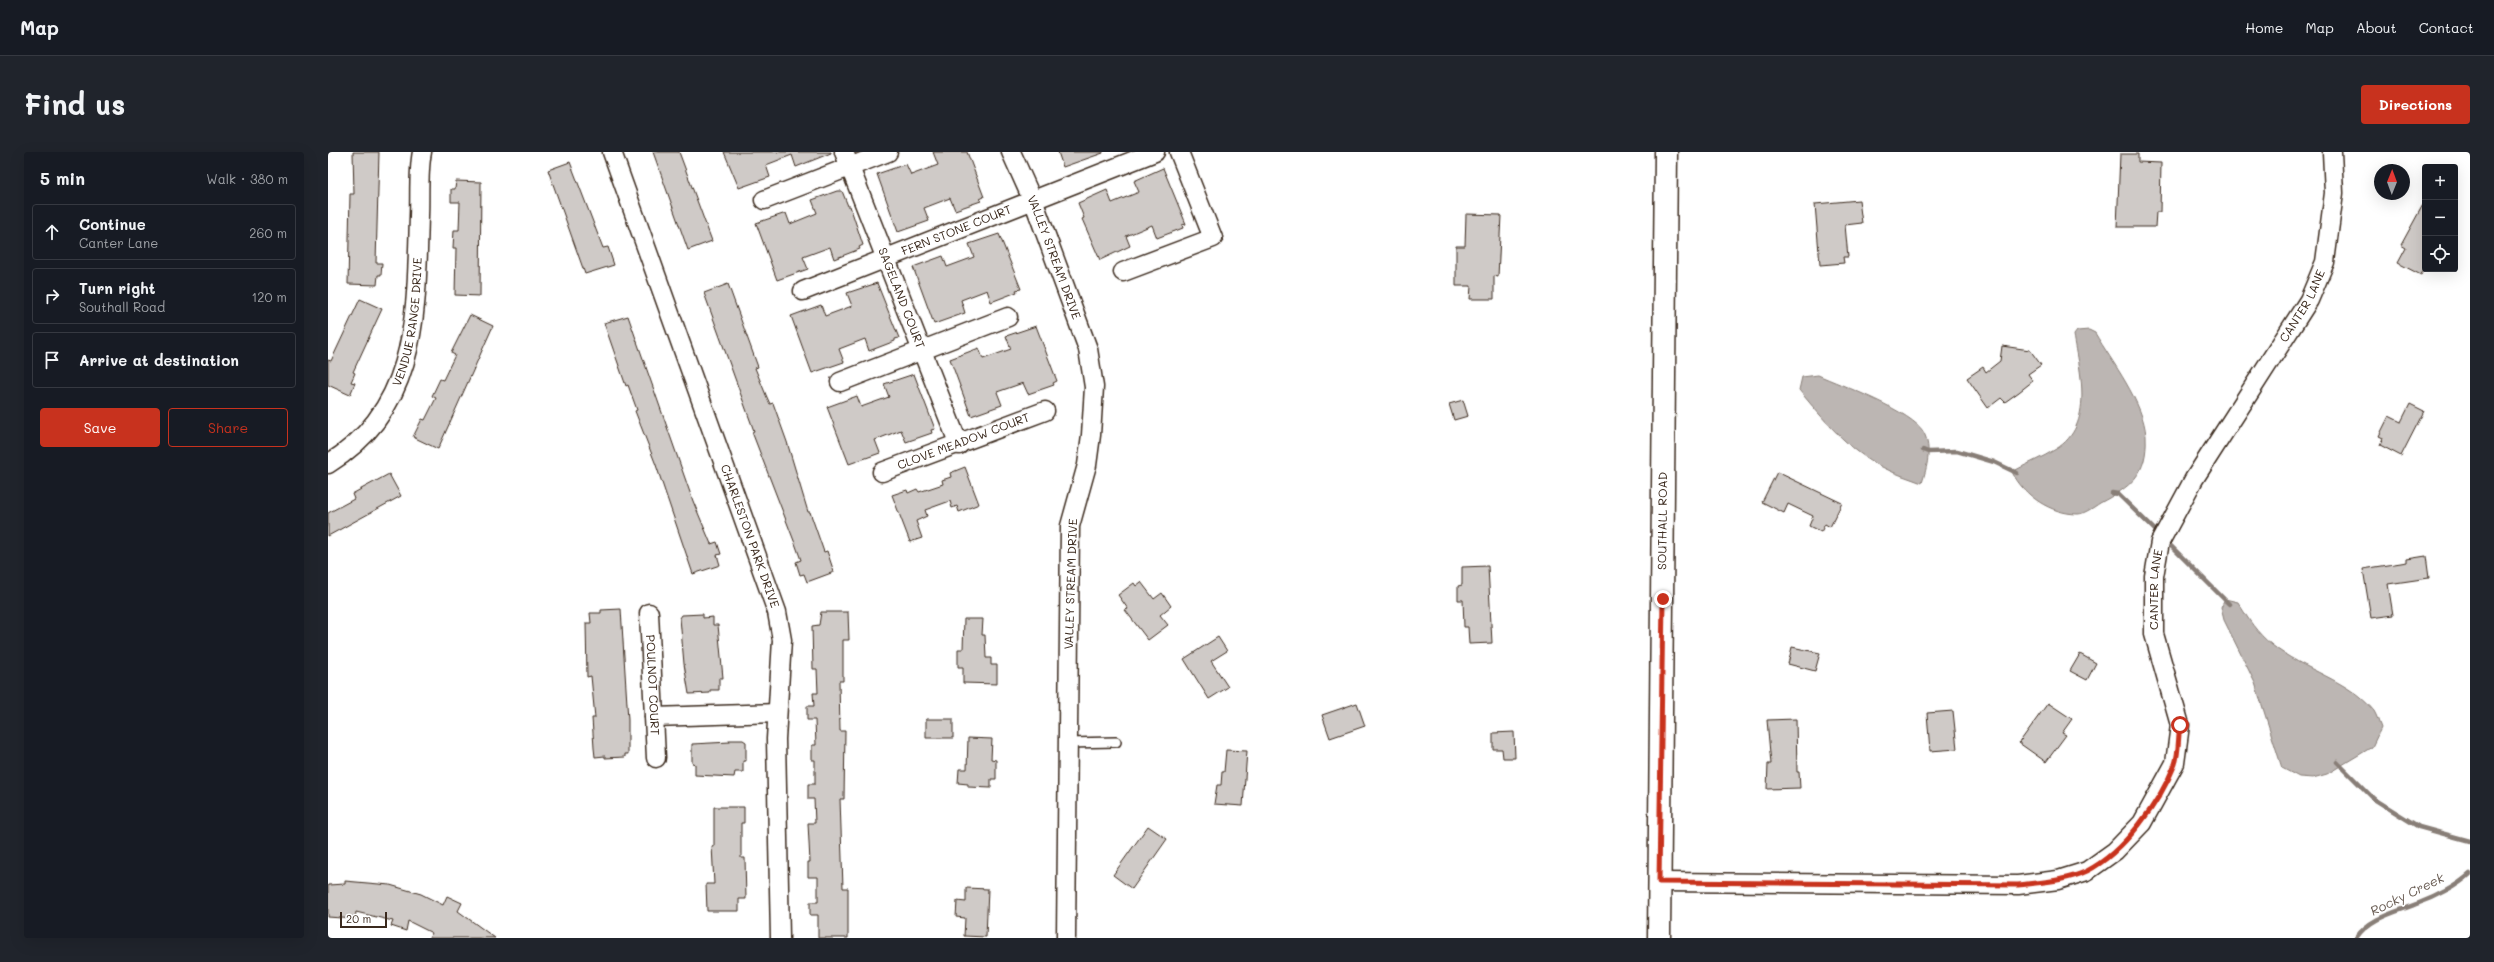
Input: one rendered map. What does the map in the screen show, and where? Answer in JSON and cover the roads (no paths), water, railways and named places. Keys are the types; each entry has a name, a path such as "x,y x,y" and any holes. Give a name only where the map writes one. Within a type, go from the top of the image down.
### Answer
{"street":[{"name":"VENDUE RANGE DRIVE","path":"328,464 353,446 388,406 411,342 416,311 422,152"},
{"name":"CHARLESTON PARK DRIVE","path":"612,152 778,612 782,640 781,680 777,713 780,938"},
{"path":"764,200 847,160 888,152"},
{"name":"VALLEY STREAM DRIVE","path":"1011,152 1088,350 1094,387 1087,465 1070,526 1066,938"},
{"name":"FERN STONE COURT","path":"803,291 1155,152"},
{"path":"1123,272 1214,238 1179,152"},
{"name":"SOUTHALL ROAD","path":"1659,938 1666,152"},
{"name":"CANTER LANE","path":"1659,882 2018,885 2050,881 2087,871 2115,851 2142,823 2175,763 2180,725 2154,634 2154,576 2160,542 2194,479 2309,300 2326,262 2334,193 2332,152"},
{"name":"SAGELAND COURT","path":"847,160 960,445"},
{"path":"840,382 1008,317"},
{"name":"CLOVE MEADOW COURT","path":"882,472 960,445 1045,411"},
{"name":"POULNOT COURT","path":"649,613 656,758"},
{"path":"654,717 777,713"}],"lane":[{"path":"1067,743 1116,742"}],"waterway":[{"path":"1923,450 1928,452 1957,451 1994,462 2017,473"},
{"path":"2112,493 2118,494 2160,535"},
{"path":"2165,540 2229,604"},
{"path":"2337,762 2374,799 2419,827 2470,841"},
{"name":"Rocky Creek","path":"2356,938 2376,920 2426,901 2453,887 2470,874"}]}
